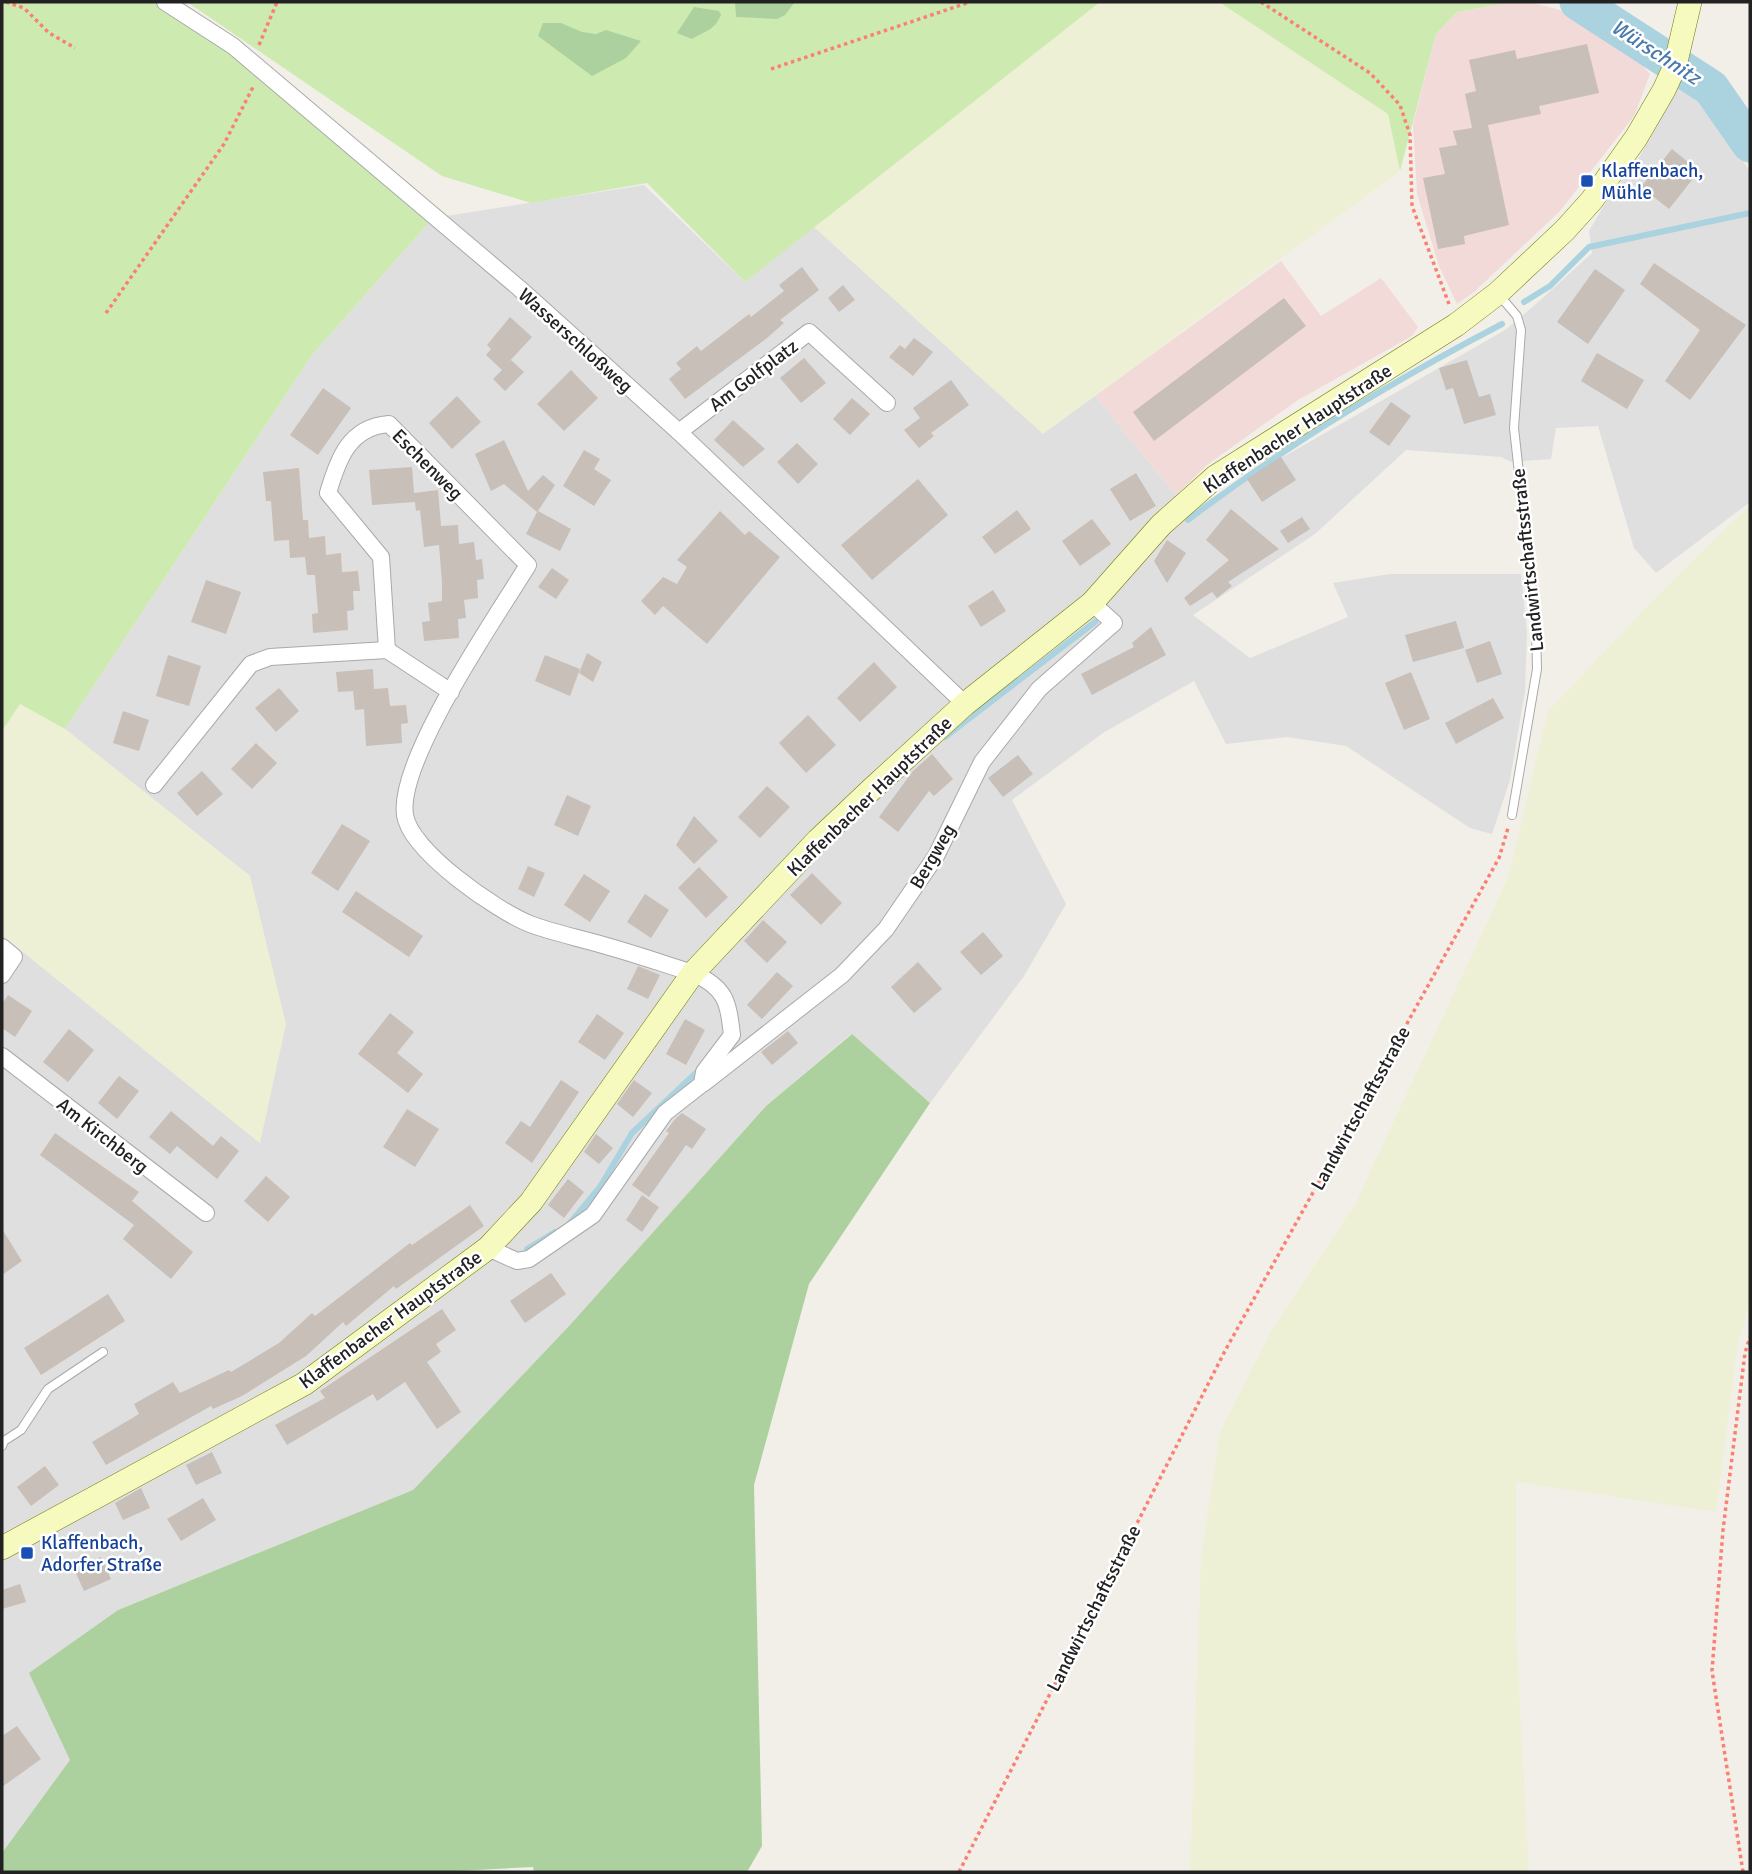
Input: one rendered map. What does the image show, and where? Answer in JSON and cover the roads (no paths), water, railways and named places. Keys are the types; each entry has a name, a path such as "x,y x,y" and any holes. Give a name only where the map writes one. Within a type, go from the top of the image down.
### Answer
{"street":[{"name":"Wasserschloßweg","path":"165,2 233,46 519,289 679,432 965,704"},
{"name":"Klaffenbacher Hauptstraße","path":"2,1548 304,1384 488,1248 531,1202 703,977 818,840 965,704 1093,603 1161,525 1215,477 1456,326 1498,293 1592,200 1636,138 1664,90 1683,40 1690,2"},
{"name":"Am Golfplatz","path":"679,432 809,332 887,403"},
{"name":"Eschenweg","path":"387,650 381,557 328,493 340,454 370,425 389,424 528,565 451,692 419,753 406,790 405,815 412,837 496,906 529,924 703,977"},
{"name":"Bergweg","path":"488,1248 517,1261 529,1259 593,1216 665,1113 842,975 886,929 936,856 982,762 1039,689 1114,624 1093,603"},
{"path":"154,785 251,664 270,657 387,650 451,692"},
{"path":"2,947 14,957 2,975"},
{"name":"Bergweg","path":"702,1084 704,1072 732,1035 729,1003 703,977"},
{"name":"Am Kirchberg","path":"2,1056 206,1213"}],"lane":[{"name":"Landwirtschaftsstraße","path":"1498,293 1517,316 1521,330 1514,428 1537,638 1537,670 1512,815"},
{"path":"2,1446 4,1441 21,1430 48,1389 103,1352"}],"waterway":[{"name":"Würschnitz","path":"1578,2 1711,88 1750,144"},
{"path":"1524,302 1550,286 1589,247 1750,213"},
{"path":"1188,520 1225,492 1341,415 1502,324"},
{"path":"945,737 1095,622"},
{"path":"570,1223 600,1187 632,1133 697,1072"},
{"path":"527,1249 555,1232"}],"place":[{"name":"Klaffenbach, Mühle","path":"1587,181"},
{"name":"Klaffenbach, Adorfer Straße","path":"27,1553"}]}
